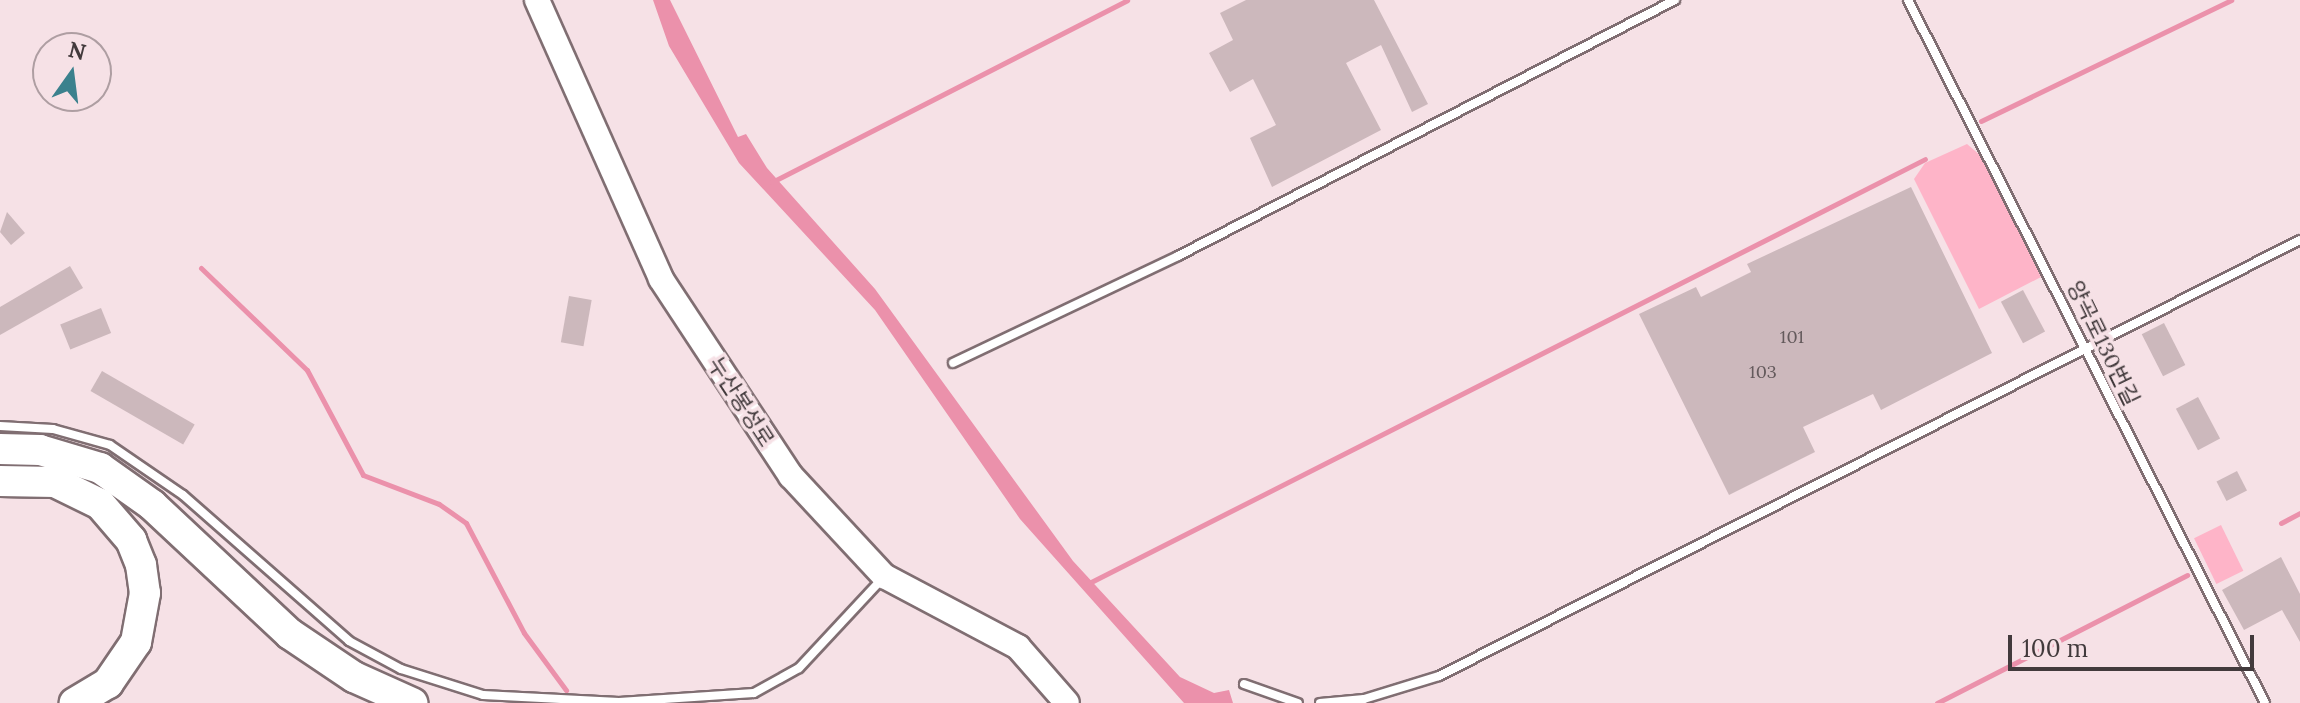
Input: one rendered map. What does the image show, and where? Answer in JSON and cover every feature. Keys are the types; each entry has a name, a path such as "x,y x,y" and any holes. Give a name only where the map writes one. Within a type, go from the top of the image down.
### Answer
{"highway":[{"path":"0,449 40,450 100,468 152,505 290,634 354,677 412,703"},
{"path":"0,481 55,482 100,504 131,540 141,565 145,593 136,642 108,683 75,703"}],"street":[{"name":"누산봉성로","path":"537,0 661,279 782,464 884,576 1018,647 1067,703"}],"lane":[{"path":"953,363 1178,256 1675,0"},
{"name":"양곡로130번길","path":"1908,0 2265,703"},
{"path":"1320,703 1348,702 1439,676 2300,240"},
{"path":"0,426 68,432 123,452 349,641 415,675 483,695 619,702 754,693 799,668 884,576"},
{"path":"1244,684 1298,703"}],"shaded area":[{"path":"653,0 670,0 738,137 746,134 767,168 875,289 1073,561 1180,677 1214,693 1229,690 1233,703 1184,703 1020,519 875,310 739,163 669,46"},
{"path":"1967,144 1981,156 2041,277 1979,309 1914,179 1925,163"},
{"path":"2221,525 2243,571 2216,584 2194,538"}],"building":[{"path":"1246,0 1374,0 1428,104 1412,112 1381,45 1346,63 1381,130 1272,187 1250,138 1276,125 1253,79 1230,92 1209,53 1233,40 1220,13"},
{"path":"1911,187 1992,353 1881,410 1873,394 1803,427 1815,452 1729,495 1639,314 1696,287 1701,297 1751,272 1747,264"},
{"path":"7,212 25,233 11,245 0,232"},
{"path":"70,266 83,288 0,335 0,307"},
{"path":"2023,290 2045,331 2023,343 2001,302"},
{"path":"569,296 592,300 583,346 561,342"},
{"path":"101,308 111,333 70,350 60,324"},
{"path":"2164,323 2185,365 2163,376 2142,334"},
{"path":"102,371 195,424 183,444 90,391"},
{"path":"2198,397 2220,438 2198,450 2176,409"},
{"path":"2237,471 2247,491 2226,501 2217,481"},
{"path":"2281,557 2300,594 2300,642 2282,610 2244,630 2222,590"}],"waterway":[{"path":"772,182 1127,0"},
{"path":"1981,121 2231,0"},
{"path":"1091,582 1925,159"},
{"path":"201,268 307,370 363,475 439,504 466,523 524,633 566,690"},
{"path":"2281,523 2300,513"},
{"path":"1937,703 2187,575"}]}
